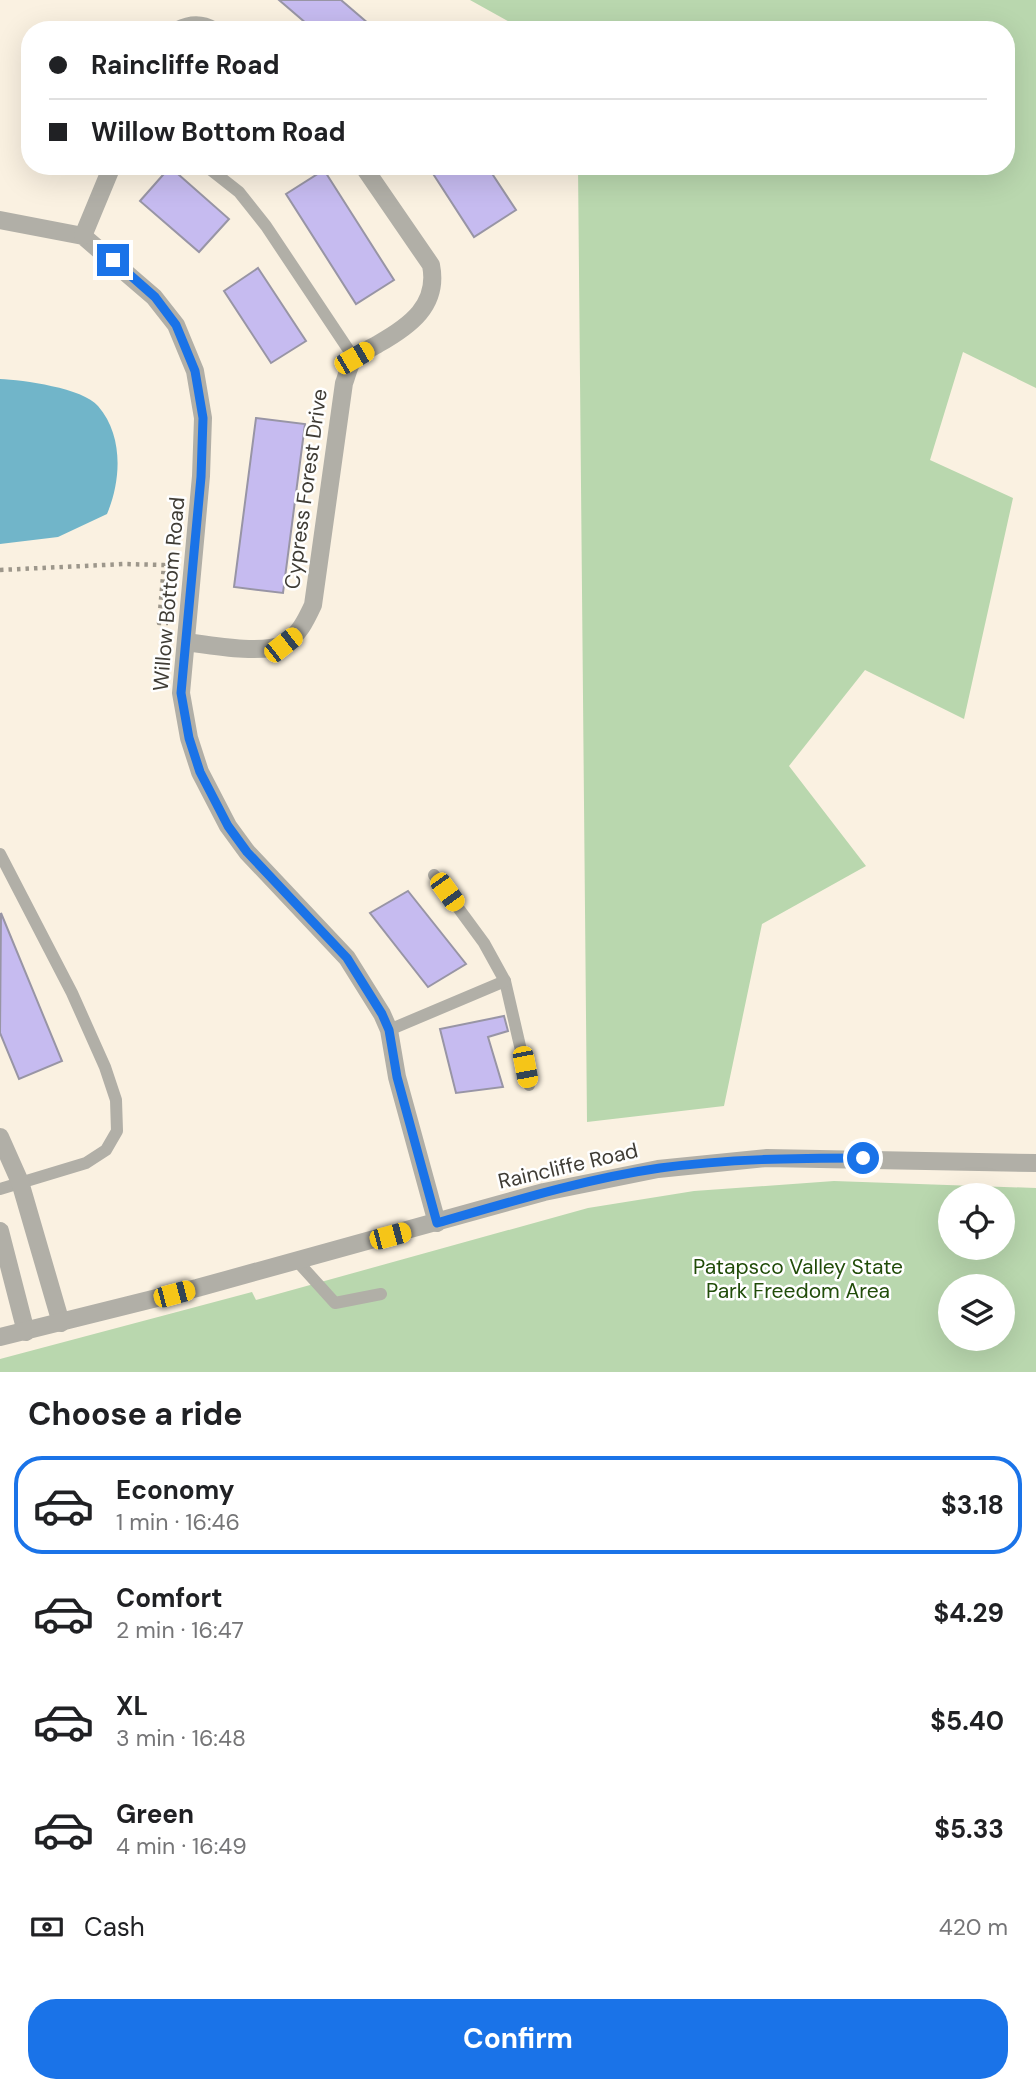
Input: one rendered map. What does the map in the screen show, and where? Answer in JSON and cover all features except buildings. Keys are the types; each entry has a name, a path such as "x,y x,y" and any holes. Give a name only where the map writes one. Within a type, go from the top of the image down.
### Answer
{"street":[{"path":"83,236 107,175"},
{"path":"354,358 404,327 422,311 434,281 430,265 418,244 369,175"},
{"name":"Willow Bottom Road","path":"0,220 35,224 83,236 155,297 176,325 195,371 203,418 181,693 183,711 200,772 228,826 247,852 347,958 382,1014 389,1030 397,1077 437,1223"},
{"name":"Cypress Forest Drive","path":"187,632 264,649 283,645 298,633 306,621 313,605 344,383 354,358"},
{"path":"0,1137 20,1182 61,1323"},
{"name":"Raincliffe Road","path":"0,1337 298,1261 544,1192 657,1169 781,1158 1036,1163"},
{"path":"0,1231 26,1332"}],"lane":[{"path":"217,175 239,192 266,226 354,358"},
{"path":"0,854 72,993 105,1067 116,1100 117,1131 106,1150 86,1163 0,1189"},
{"path":"434,875 484,943 505,981 529,1085"},
{"path":"389,1030 505,981"},
{"path":"298,1261 335,1303 381,1294"}],"path":[{"path":"0,570 124,564 164,565 159,622 187,632"}],"green space":[{"path":"470,0 1036,0 1036,388 963,352 930,460 1013,498 964,719 865,670 789,766 866,866 762,924 724,1106 587,1122 578,175 1015,175 1015,21 508,21"},
{"name":"Patapsco Valley State Park Freedom Area","path":"834,1181 938,1185 938,1260 1015,1260 1015,1187 1036,1188 1036,1372 0,1372 0,1359 252,1292 256,1300 588,1208 694,1191"}],"water":[{"path":"0,379 37,383 66,390 80,394 98,406 112,431 118,459 115,487 107,514 58,537 0,544"}],"route":[{"path":"113,260 155,297 176,325 195,371 203,418 201,477 181,693 189,738 200,772 228,826 247,852 347,958 382,1014 389,1030 397,1077 437,1223 544,1192 657,1169 767,1158 863,1158"}]}
